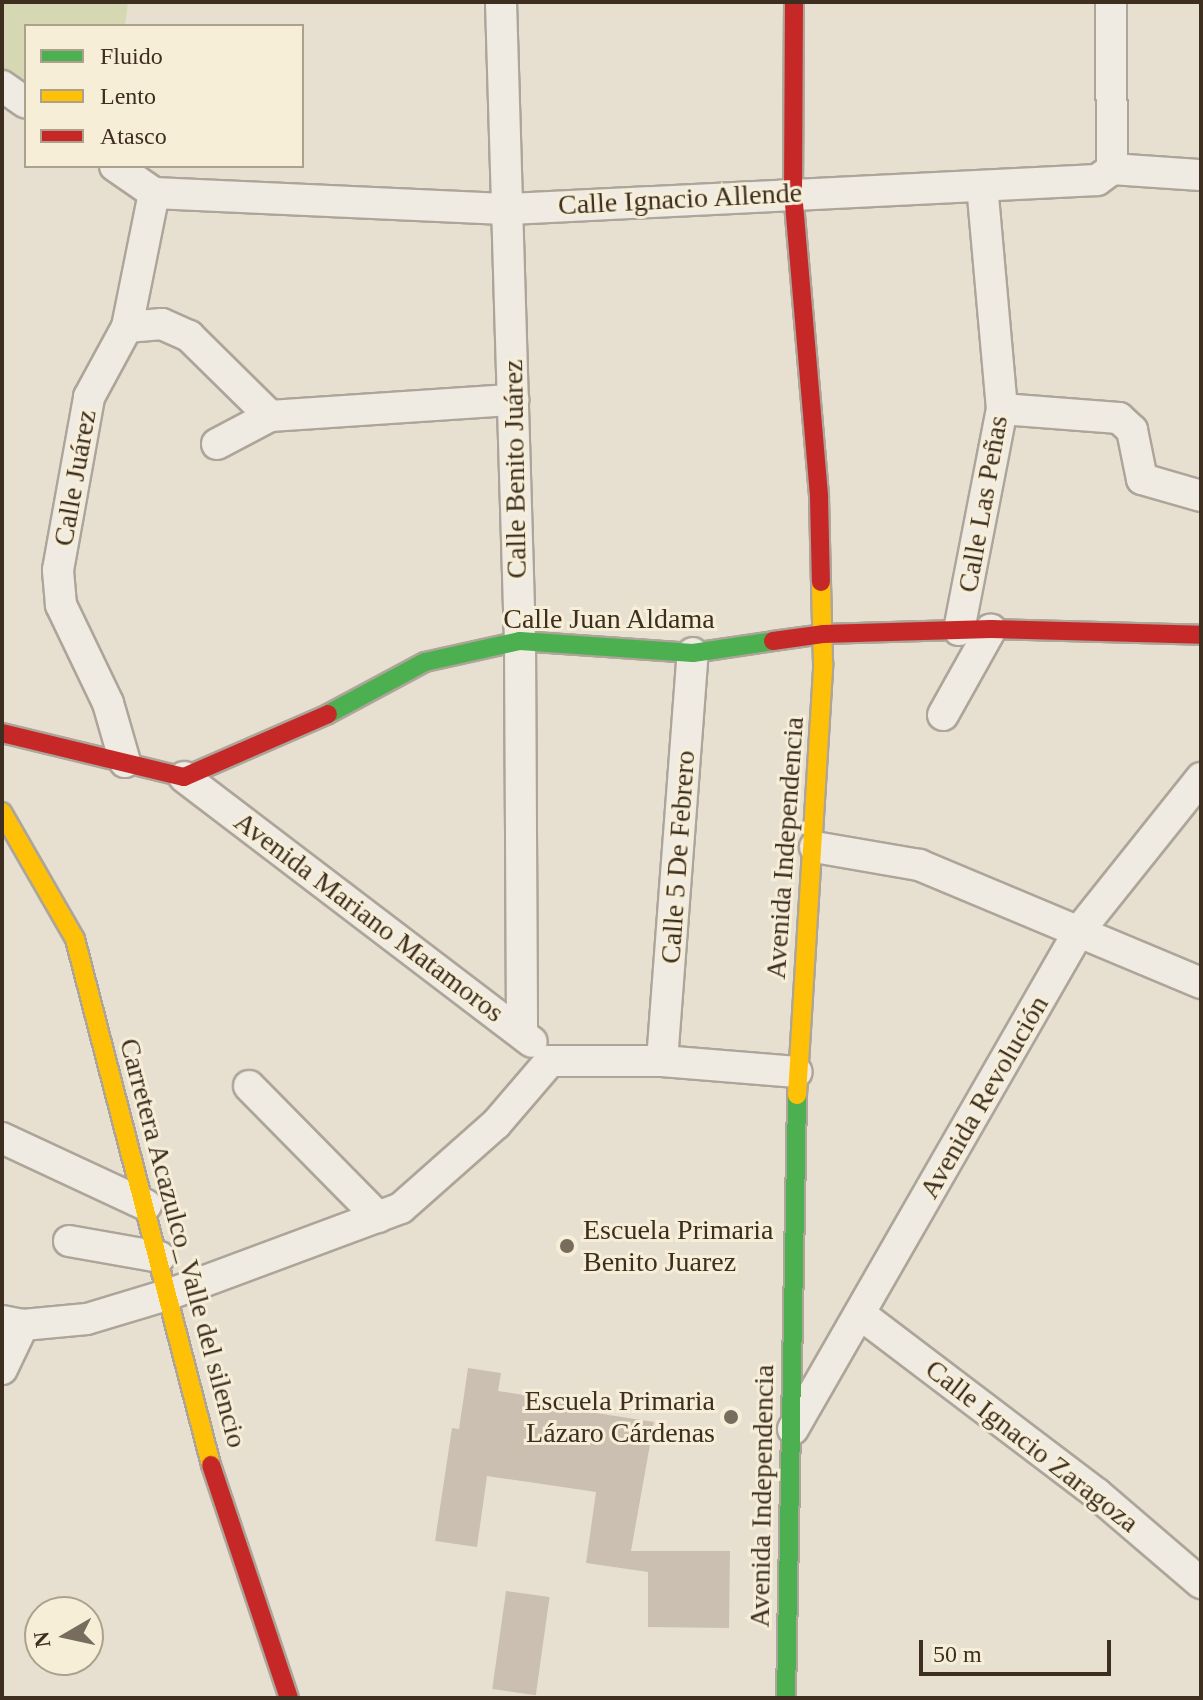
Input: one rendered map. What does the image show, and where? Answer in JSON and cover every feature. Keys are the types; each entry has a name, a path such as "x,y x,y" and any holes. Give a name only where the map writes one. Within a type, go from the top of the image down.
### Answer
{"street":[{"name":"Calle Benito Juárez","path":"501,2 510,209 520,641 522,1032"},
{"name":"Avenida Independencia","path":"786,1698 797,1072 815,847 823,634 819,497 793,192 794,2"},
{"path":"1111,2 1112,169"},
{"path":"2,86 24,102"},
{"path":"118,168 154,193"},
{"name":"Calle Ignacio Allende","path":"154,193 510,209 793,192 982,187 1097,180 1112,169 1201,175"},
{"name":"Calle Las Peñas","path":"959,630 1002,409 982,187"},
{"name":"Calle Juárez","path":"125,762 108,703 58,589 89,397 127,327 154,193"},
{"path":"127,327 162,324 189,336 270,416"},
{"path":"217,444 270,416 513,400"},
{"path":"1002,409 1119,418 1132,430 1142,479 1201,496"},
{"path":"943,715 991,629"},
{"name":"Calle Juan Aldama","path":"184,777 301,728 425,662 520,641 693,653 823,634 991,629 1201,635"},
{"name":"Calle 5 De Febrero","path":"662,1061 693,653"},
{"path":"2,733 184,777"},
{"name":"Avenida Mariano Matamoros","path":"184,777 522,1032 550,1061"},
{"name":"Avenida Revolución","path":"791,1433 1079,931 1201,778"},
{"name":"Carretera Acazulco_Valle del silencio","path":"2,812 75,939 233,1543 289,1698"},
{"path":"815,847 919,865 1201,983"},
{"path":"2,1369 13,1323 87,1319 170,1294 401,1208 434,1183 496,1124 550,1061 662,1061 797,1072"},
{"path":"249,1086 378,1217"},
{"path":"2,1138 146,1205"},
{"path":"69,1241 160,1257"},
{"name":"Calle Ignacio Zaragoza","path":"860,1314 1097,1494 1201,1583"}],"green space":[{"path":"2,2 128,2 125,24 24,24 24,100 2,80"}],"building":[{"path":"468,1368 501,1373 498,1391 578,1403 577,1410 654,1422 631,1551 730,1551 729,1628 648,1627 648,1572 586,1563 596,1492 487,1476 477,1547 435,1541 452,1428 459,1429"},
{"path":"506,1591 550,1597 536,1695 492,1689"}],"traffic: fast":[{"path":"328,714 425,662 520,641 693,653 773,641"},
{"path":"786,1698 797,1095"}],"traffic: slow":[{"path":"797,1095 823,664 821,582"},
{"path":"2,812 75,939 211,1465"}],"traffic: jam":[{"path":"794,2 793,192 819,497 821,582"},
{"path":"773,641 823,634 991,629 1201,635"},
{"path":"2,733 184,777 328,714"},
{"path":"211,1465 289,1698"}],"place":[{"name":"Escuela Primaria Benito Juarez","path":"567,1246"},
{"name":"Escuela Primaria Lázaro Cárdenas","path":"731,1417"}]}
